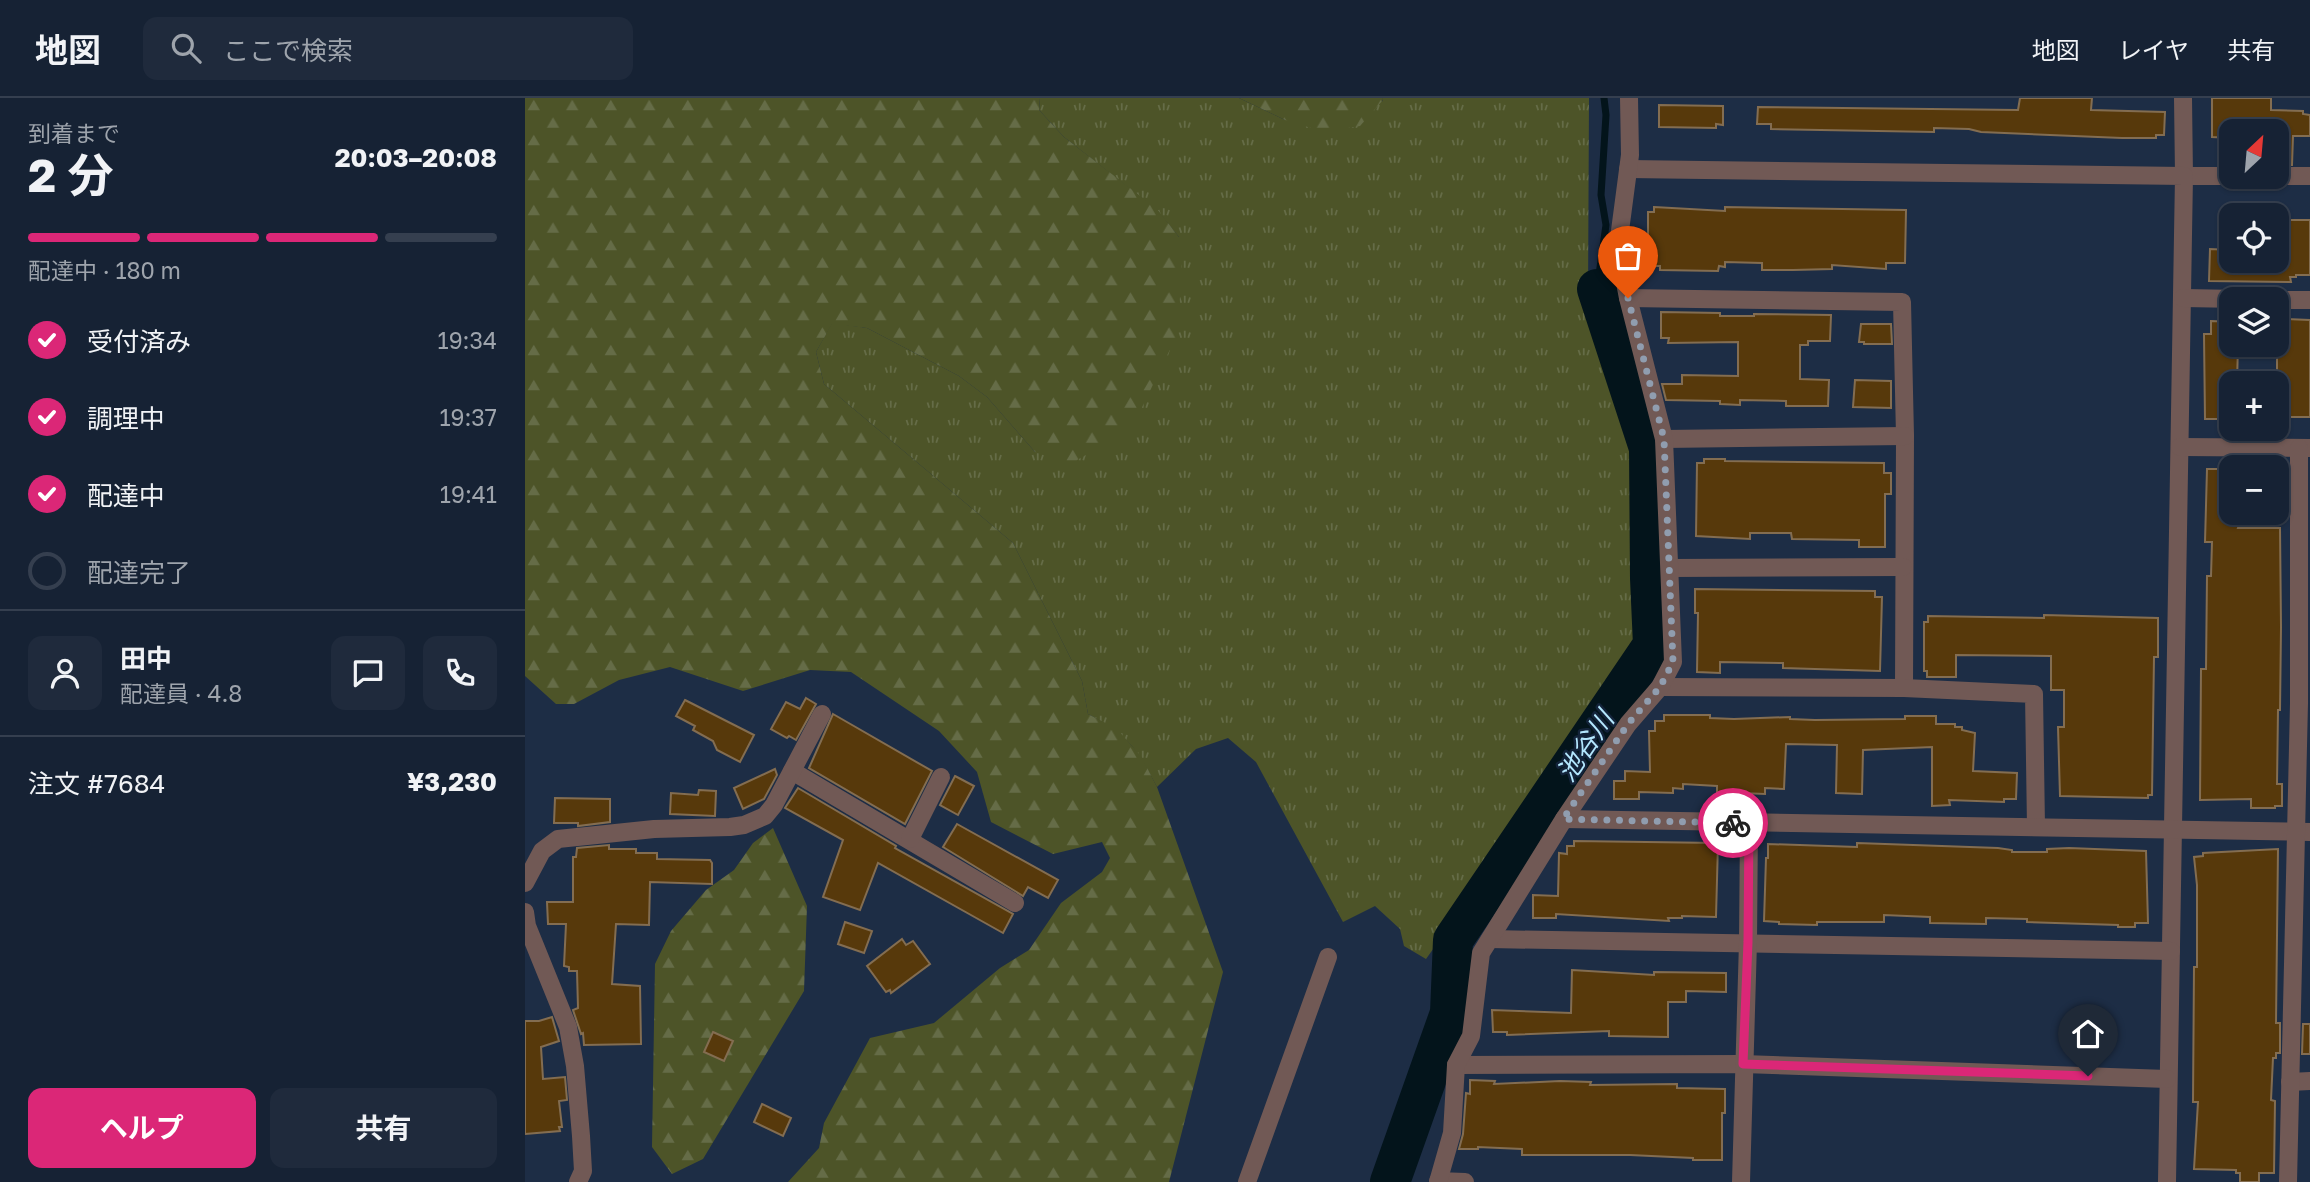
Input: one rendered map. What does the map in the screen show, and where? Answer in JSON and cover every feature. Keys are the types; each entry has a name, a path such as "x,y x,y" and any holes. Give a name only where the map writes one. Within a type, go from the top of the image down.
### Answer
{"street":[{"path":"1465,1182 1438,1182 1452,1133 1456,1065 1471,1036 1481,953 1563,819 1628,724 1660,687 1673,662 1664,439 1628,298 1618,246 1630,155 1629,98"},
{"path":"2167,1182 2181,447 2183,98"},
{"path":"1628,169 2219,176"},
{"path":"2289,176 2310,176"},
{"path":"1628,298 1902,302 1905,436 1904,688"},
{"path":"2183,298 2219,299"},
{"path":"2289,300 2310,300"},
{"path":"1664,439 1905,436"},
{"path":"2181,447 2304,448 2305,703 2301,955 2290,1082 2288,1182"},
{"path":"1670,568 1903,567"},
{"path":"1660,687 1904,688 2034,694 2036,828"},
{"path":"525,883 542,851 558,839 654,829 744,825 765,816 793,771 822,713"},
{"path":"793,771 1016,904"},
{"path":"910,839 941,776"},
{"path":"1563,819 2172,831 2303,831"},
{"path":"1741,1182 1749,823"},
{"path":"525,912 527,926 568,1027 575,1066 581,1136 583,1171 578,1182"},
{"path":"1490,939 2171,951"},
{"path":"1247,1182 1328,957"},
{"path":"1456,1065 1743,1064 2167,1079"},
{"path":"2290,1082 2310,1082"}],"green space":[{"path":"525,98 1040,98 1039,110 1064,137 1157,209 1179,237 1182,271 1177,335 1132,428 1072,463 1035,452 987,397 959,376 867,328 832,324 816,352 824,384 1013,543 1082,681 1088,714 1117,729 1141,756 1157,787 1223,972 1169,1182 788,1182 819,1148 824,1123 870,1038 934,1023 1000,968 1029,950 1061,903 1102,872 1110,858 1102,842 1053,854 991,822 977,772 939,731 851,672 810,670 743,691 670,667 619,680 574,704 556,704 525,676"},
{"path":"1040,98 1239,98 1285,120 1383,101 1382,98 1589,98 1588,299 1638,452 1640,645 1627,677 1426,959 1404,946 1400,929 1375,906 1343,922 1256,762 1228,738 1196,749 1157,787 1130,743 1088,714 1082,681 1013,543 824,384 816,352 832,323 867,328 959,376 987,397 1035,452 1179,237 1157,210 1064,137 1039,110"},
{"path":"1239,98 1383,100 1360,126 1324,132 1285,120"},
{"path":"773,828 807,906 804,991 703,1159 672,1174 652,1147 655,964 671,931 706,890 734,870 753,843"}],"building":[{"path":"2020,98 2092,98 2091,110 2165,112 2164,135 2156,135 2156,138 2122,138 1934,128 1934,132 1771,129 1771,124 1757,124 1758,107 2018,110"},
{"path":"2212,98 2271,98 2271,110 2303,111 2303,114 2310,115 2310,136 2293,136 2292,165 2289,165 2289,119 2219,119 2219,137 2212,137"},
{"path":"1659,105 1723,106 1723,125 1716,124 1716,128 1659,127"},
{"path":"1654,207 1725,211 1725,207 1906,210 1905,263 1886,263 1886,269 1832,265 1832,269 1762,270 1762,263 1725,262 1725,267 1719,266 1718,271 1660,270 1660,266 1648,266 1648,212 1654,212"},
{"path":"2289,220 2310,220 2310,275 2290,277 2291,282 2209,281 2210,249 2219,249 2219,273 2289,273"},
{"path":"1661,312 1720,313 1720,316 1831,315 1830,341 1808,341 1808,345 1800,345 1800,379 1829,380 1828,406 1786,406 1786,401 1740,400 1740,405 1720,404 1720,401 1666,400 1662,384 1682,384 1682,375 1738,376 1738,342 1668,343 1669,338 1661,338"},
{"path":"2289,319 2310,320 2310,417 2289,417 2289,371 2277,371 2277,357 2289,357"},
{"path":"2211,321 2219,321 2219,357 2238,357 2237,371 2219,371 2219,419 2205,419 2204,334 2211,334"},
{"path":"1861,324 1891,324 1892,344 1859,342"},
{"path":"1855,380 1891,381 1891,408 1853,407"},
{"path":"1704,459 1884,463 1884,473 1891,473 1891,494 1885,494 1885,547 1859,547 1859,540 1792,539 1791,533 1750,533 1750,539 1696,536 1697,463 1704,463"},
{"path":"2207,469 2219,469 2219,525 2280,528 2281,627 2277,784 2282,784 2282,806 2275,808 2251,808 2251,799 2200,800 2201,669 2206,669 2207,576 2211,576 2212,542 2205,542"},
{"path":"1695,589 1875,591 1875,597 1882,597 1880,671 1783,668 1783,663 1720,662 1720,673 1697,672 1698,613 1695,613"},
{"path":"2044,615 2158,618 2158,657 2154,657 2152,795 2148,795 2148,798 2060,796 2058,727 2064,727 2064,690 2051,690 2051,656 1956,655 1956,677 1927,677 1927,671 1924,671 1924,622 1928,622 1928,616 2044,618"},
{"path":"806,698 816,704 796,740 771,729 786,702 800,709"},
{"path":"685,700 754,735 740,762 717,750 713,741 693,730 695,726 676,716"},
{"path":"833,714 932,771 905,824 809,768"},
{"path":"1664,715 1710,715 1710,718 1734,719 1790,717 1815,720 1936,716 1936,724 1955,724 1955,727 1975,733 1973,771 2017,773 2016,799 2004,799 2004,802 1949,800 1950,805 1932,806 1932,747 1863,750 1862,794 1836,793 1837,745 1786,744 1784,789 1765,788 1765,794 1717,792 1717,786 1683,784 1683,789 1673,788 1673,793 1639,792 1639,799 1614,799 1614,781 1625,781 1625,771 1650,772 1649,731 1655,731 1655,721 1664,721"},
{"path":"775,769 777,775 764,799 743,809 734,788"},
{"path":"955,776 974,786 958,815 940,805"},
{"path":"798,788 896,846 895,848 1013,914 1003,933 878,863 860,910 823,897 843,840 785,808"},
{"path":"699,790 716,791 715,816 670,814 671,793 698,795"},
{"path":"555,798 610,799 610,822 578,826 578,823 554,823"},
{"path":"957,824 1058,880 1048,898 1028,887 1023,896 943,847"},
{"path":"1574,841 1718,843 1716,917 1682,916 1668,918 1669,921 1556,914 1556,918 1533,918 1533,895 1558,896 1559,853 1567,854 1567,846 1574,846"},
{"path":"1857,843 1998,848 2012,852 2047,852 2047,849 2069,848 2146,851 2148,923 2135,923 2135,927 2118,927 1986,918 1986,924 1930,923 1930,917 1884,915 1884,922 1817,922 1817,925 1764,921 1768,844 1857,847"},
{"path":"609,845 609,849 636,849 636,853 657,853 657,859 710,860 712,884 650,882 649,925 616,924 612,984 640,986 641,1044 584,1045 583,1033 581,1034 573,1010 578,1008 577,971 569,971 569,967 564,966 566,924 548,924 547,902 573,902 573,857 576,857 577,848"},
{"path":"2278,849 2276,1023 2280,1023 2280,1053 2276,1053 2276,1058 2273,1058 2271,1100 2275,1101 2274,1173 2259,1173 2259,1182 2240,1182 2240,1173 2236,1173 2236,1170 2194,1169 2198,1102 2193,1102 2194,967 2197,967 2197,885 2194,857 2203,856 2203,853"},
{"path":"845,922 872,931 864,953 838,944"},
{"path":"902,939 906,945 913,941 930,964 891,993 890,990 886,992 867,966"},
{"path":"1572,970 1654,975 1654,972 1726,973 1726,992 1686,991 1686,1002 1668,1002 1668,1037 1609,1036 1609,1031 1507,1035 1507,1032 1493,1032 1492,1010 1571,1013"},
{"path":"552,1017 559,1041 541,1047 543,1079 565,1077 567,1100 559,1101 562,1127 559,1127 560,1131 525,1134 525,1021"},
{"path":"2303,1024 2310,1024 2310,1054 2302,1054"},
{"path":"713,1032 733,1041 724,1061 704,1052"},
{"path":"1470,1080 1495,1081 1494,1084 1560,1081 1591,1082 1590,1085 1677,1084 1677,1088 1725,1089 1722,1160 1630,1155 1522,1155 1522,1149 1459,1149 1463,1134 1466,1093 1470,1094"},
{"path":"762,1104 791,1118 783,1136 754,1122"}],"waterway":[{"path":"1597,289 1606,225 1601,195 1606,115 1604,98"},
{"name":"池谷川","path":"1390,1182 1450,1013 1453,940 1653,645 1649,448 1597,289"}],"way so far":[{"path":"1628,298 1664,439 1673,662 1660,687 1628,724 1563,819 1733,823"}],"route":[{"path":"1733,823 1749,823 1743,1064 2088,1076"}]}
